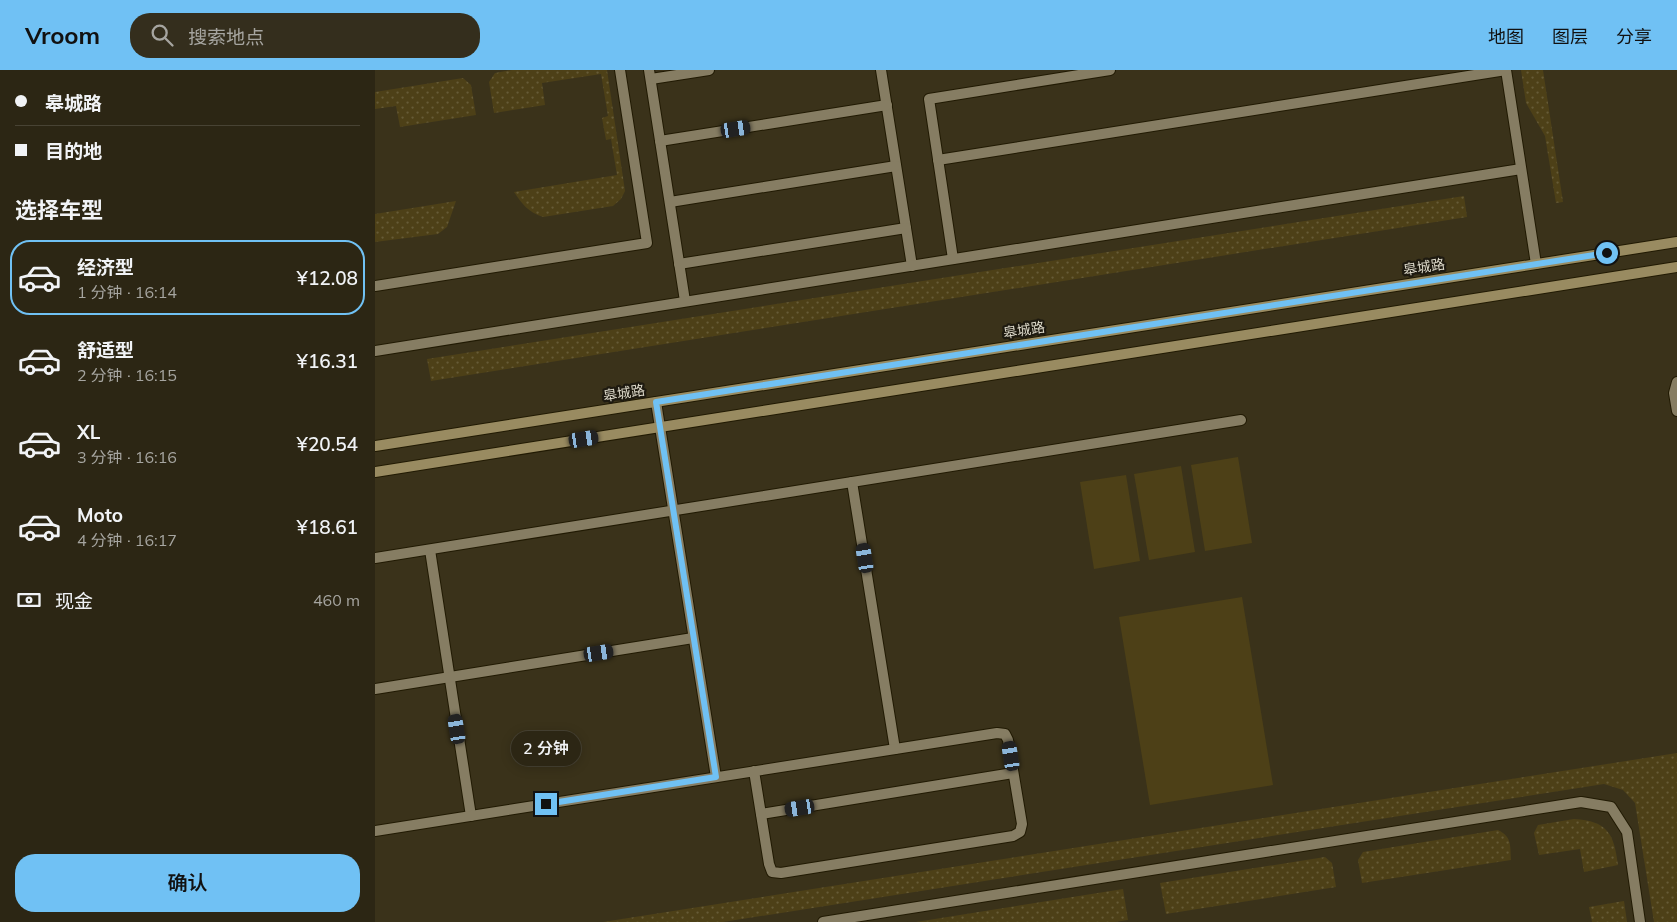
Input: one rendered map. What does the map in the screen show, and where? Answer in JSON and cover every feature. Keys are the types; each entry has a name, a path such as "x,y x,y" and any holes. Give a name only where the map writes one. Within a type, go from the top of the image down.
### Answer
{"main road":[{"name":"皋城路","path":"375,446 1677,242"},
{"path":"375,472 1677,267"}],"lane":[{"path":"375,286 647,243 620,70"},
{"path":"685,302 650,75 709,70"},
{"path":"881,70 912,266"},
{"path":"953,259 929,99 1110,70"},
{"path":"938,160 1506,70 1536,264"},
{"path":"660,141 887,106"},
{"path":"670,202 896,166"},
{"path":"375,350 1521,169"},
{"path":"679,264 906,228"},
{"path":"1677,382 1674,393 1677,410"},
{"path":"656,402 716,777"},
{"path":"375,558 1241,420"},
{"path":"852,482 895,749"},
{"path":"429,550 471,816"},
{"path":"375,689 693,638"},
{"path":"375,831 754,771 997,733 1005,734 1008,740 1022,824 1020,832 1013,836 781,873 772,872 769,864 754,771"},
{"path":"761,814 1013,773"},
{"path":"823,922 1581,802 1611,807 1627,832 1640,922"}],"shaded area":[{"path":"512,70 607,70 625,191 621,199 613,206 543,217 529,210 514,192 617,175 611,139 606,140 602,118 608,116 601,74 542,83 545,105 494,113 489,82 495,73"},
{"path":"1521,70 1543,70 1563,202 1556,203 1545,136 1526,103"},
{"path":"463,78 471,85 476,115 400,127 396,106 375,109 375,92"},
{"path":"1464,196 1467,217 431,381 427,359"},
{"path":"456,201 447,227 438,234 375,242 375,214"},
{"path":"1238,457 1252,543 1205,551 1191,465"},
{"path":"1181,466 1195,552 1149,560 1134,474"},
{"path":"1126,475 1140,561 1094,569 1080,482"},
{"path":"1242,597 1273,785 1150,805 1119,617"},
{"path":"1677,753 1677,922 1654,922 1635,803 1623,790 1604,784 723,922 603,922"},
{"path":"1574,819 1595,823 1607,831 1614,845 1618,865 1584,872 1580,849 1539,855 1534,833 1538,825"},
{"path":"1498,830 1508,839 1511,860 1362,883 1358,860 1363,852"},
{"path":"1325,857 1332,863 1336,887 1166,914 1160,883"},
{"path":"1123,889 1128,920 1115,922 916,922"},
{"path":"1624,901 1627,922 1592,922 1589,907"}],"route":[{"path":"546,804 716,777 656,402 1607,253"}]}
